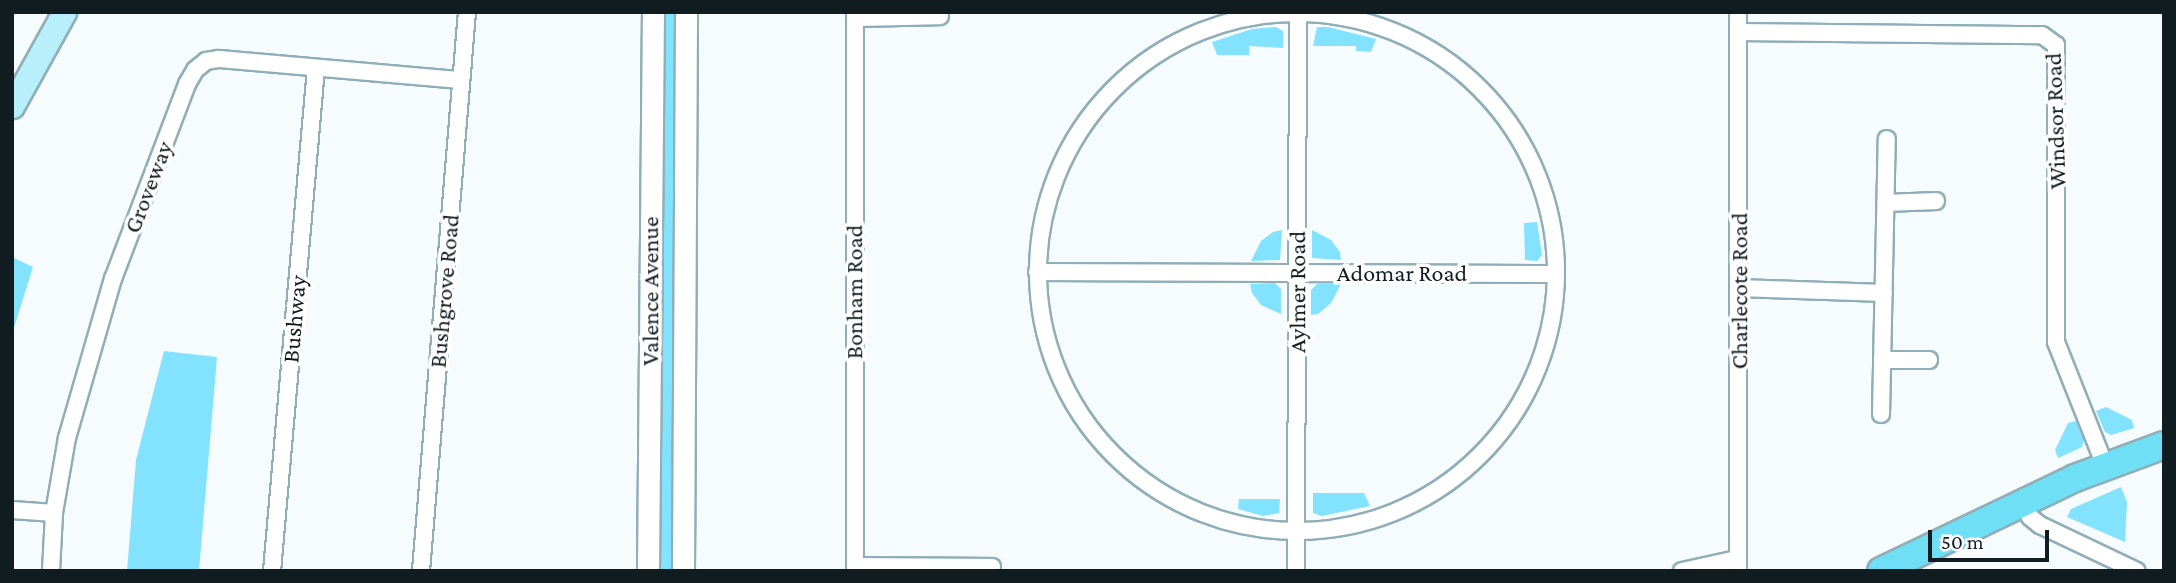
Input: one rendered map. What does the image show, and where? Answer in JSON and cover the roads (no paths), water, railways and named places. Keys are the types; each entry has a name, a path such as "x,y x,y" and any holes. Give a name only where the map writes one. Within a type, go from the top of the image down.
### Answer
{"main road":[{"path":"12,106 64,12"},
{"path":"1881,571 2105,466 2164,445"}],"street":[{"name":"Bushgrove Road","path":"421,571 467,12"},
{"name":"Valence Avenue","path":"648,571 653,12"},
{"name":"Valence Avenue","path":"682,571 686,12"},
{"name":"Charlecote Road","path":"1737,565 1738,12"},
{"path":"1298,13 1350,19 1390,31 1445,60 1477,87 1511,127 1540,182 1555,243 1556,274 1554,308 1536,373 1514,412 1479,456 1426,497 1395,512 1363,523 1296,531 1234,523 1204,514 1176,501 1125,466 1083,419 1054,364 1039,303 1037,272 1039,241 1054,180 1073,143 1103,100 1150,59 1186,39 1236,21 1298,13"},
{"name":"Aylmer Road","path":"1296,571 1298,13"},
{"path":"855,15 940,16"},
{"name":"Bonham Road","path":"855,15 855,568"},
{"name":"Windsor Road","path":"1738,32 2042,35 2056,45 2056,342 2105,466"},
{"name":"Groveway","path":"51,571 54,513 67,438 113,279 191,77 206,61 219,59 461,80"},
{"name":"Bushway","path":"272,571 316,68"},
{"path":"1881,414 1887,139"},
{"path":"1886,203 1936,201"},
{"name":"Adomar Road","path":"1037,272 1556,274"},
{"path":"1739,288 1884,293"},
{"path":"1882,360 1929,360"},
{"path":"2022,503 2030,517 2040,525 2137,571"},
{"path":"12,510 54,513"},
{"path":"1682,571 1737,565"},
{"path":"855,568 992,567"}]}
